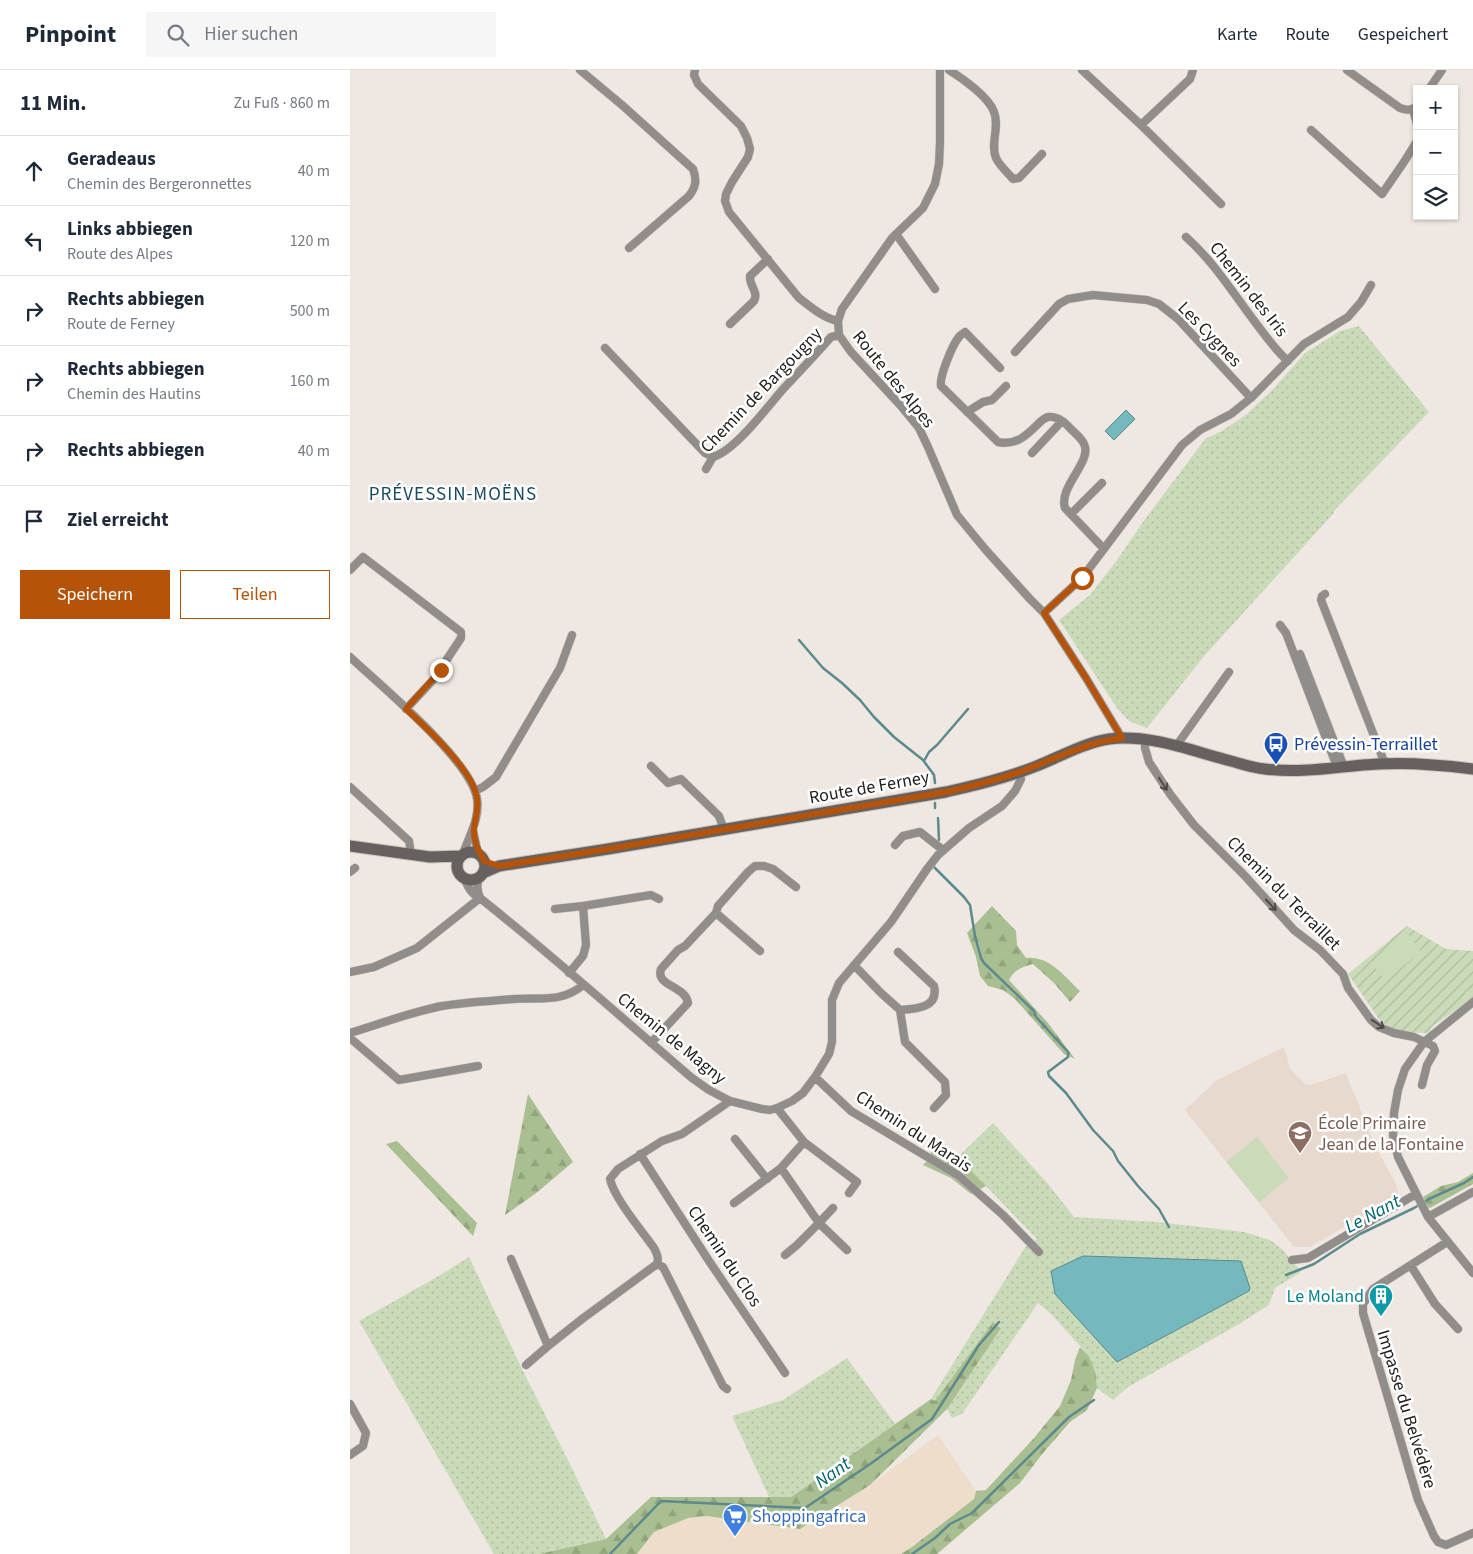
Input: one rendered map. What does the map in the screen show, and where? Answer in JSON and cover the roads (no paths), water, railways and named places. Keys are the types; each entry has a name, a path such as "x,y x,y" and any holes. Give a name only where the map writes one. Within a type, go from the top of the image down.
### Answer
{"main road":[{"name":"Route de Ferney","path":"482,866 499,866 946,792 1019,772 1089,744 1122,738 1145,740 1258,768 1289,771 1385,764 1473,769"},
{"path":"350,846 430,857 446,863 461,874 472,879 482,866 474,852 462,855 430,857"},
{"path":"461,874 457,862 462,855"}],"street":[{"path":"580,70 672,150 693,169 695,174 694,189 689,196 629,248"},
{"path":"695,70 694,75 698,84 741,126 750,149 748,157 726,194 724,201 729,212 799,298 830,319 838,321"},
{"name":"Route des Alpes","path":"940,70 940,142 939,164 935,184 923,208 896,234 842,308 838,321 839,335 851,352 918,428 957,515 991,556 1044,613 1122,738"},
{"path":"949,70 975,90 995,112 997,128 996,158 1014,179 1019,178 1042,154"},
{"path":"1082,70 1221,204"},
{"path":"1141,125 1190,79 1193,70"},
{"path":"1347,70 1400,108 1406,110 1413,108"},
{"path":"1432,85 1442,70"},
{"path":"1311,130 1382,194 1413,147"},
{"path":"896,234 935,289"},
{"name":"Chemin des Iris","path":"1186,238 1202,252 1220,273 1263,333 1288,360"},
{"path":"730,324 754,301 756,297 751,286 750,276 755,269 768,259"},
{"path":"1044,613 1082,578 1182,445 1200,430 1231,414 1251,398 1304,344 1348,317 1361,302 1371,285"},
{"name":"Les Cygnes","path":"1015,352 1059,304 1068,299 1093,295 1147,300 1159,304 1178,319 1251,398"},
{"path":"1000,368 965,332 958,338 940,381 941,386 998,442 1014,443 1044,418 1050,417 1062,421 1082,440 1086,446 1085,454 1065,494 1063,502 1065,508 1104,549"},
{"name":"Chemin de Bargougny","path":"706,469 713,457 721,454 758,419 832,337 839,335"},
{"path":"605,348 705,453 713,457"},
{"path":"967,412 983,402 992,400 1006,386"},
{"path":"1032,453 1062,421"},
{"path":"1071,514 1102,483"},
{"path":"350,570 363,557 461,632 461,638 441,670 406,709"},
{"path":"1325,594 1321,600 1385,764"},
{"path":"1280,625 1286,633 1341,767"},
{"path":"475,791 484,787 496,777 560,668 572,635"},
{"path":"1298,648 1341,767"},
{"path":"350,657 430,731 465,773 475,791 477,810 473,830 462,855"},
{"path":"1176,747 1230,672"},
{"name":"Chemin du Terraillet","path":"1145,740 1145,748 1150,762 1170,794 1194,824 1294,930 1320,950 1343,974 1348,988 1371,1020 1379,1027 1394,1033 1414,1037 1424,1042"},
{"path":"652,766 668,783 681,779 719,816 724,830"},
{"path":"849,1194 857,1182 804,1142 777,1108 803,1093 825,1062 832,1046 831,1010 834,992 845,975 891,922 927,869 943,850 969,828 1002,806 1011,797 1021,780 1019,772"},
{"path":"350,787 408,841 411,854"},
{"path":"350,972 374,967 417,948 480,898 477,885 482,866 473,830"},
{"path":"895,845 903,836 920,832 943,850"},
{"path":"651,1043 688,1003 688,998 684,994 677,988 669,985 661,977 661,969 716,913 718,906 748,872 755,866 774,869 796,887"},
{"name":"Chemin de Magny","path":"461,874 475,896 536,942 569,973 703,1086 730,1101 762,1109 770,1110 777,1108"},
{"path":"555,909 651,895 659,899"},
{"path":"569,973 582,956 586,945 583,906"},
{"path":"716,913 760,951"},
{"path":"898,952 934,986 935,993 930,1002 922,1008 900,1010"},
{"path":"854,965 880,993 900,1010 905,1042 945,1082 946,1095 934,1108"},
{"path":"350,1033 429,1009 515,999 553,998 571,994 584,985"},
{"path":"1473,1002 1424,1042 1405,1068 1398,1090 1393,1136 1398,1157 1428,1217 1473,1273"},
{"path":"350,1038 399,1080 478,1066"},
{"path":"1422,1085 1427,1065 1435,1051 1433,1046 1424,1042"},
{"name":"Chemin du Marais","path":"815,1077 851,1111 959,1176 1003,1215 1039,1252"},
{"path":"526,1365 548,1346 657,1264 659,1260 654,1248 611,1185 610,1178 618,1169 640,1154 662,1141 682,1134 730,1101"},
{"path":"735,1138 767,1179"},
{"path":"734,1203 781,1168 804,1142"},
{"name":"Chemin du Clos","path":"640,1154 785,1373"},
{"path":"781,1168 819,1223 847,1250"},
{"path":"1428,1217 1473,1192"},
{"path":"1292,1260 1308,1258 1417,1196"},
{"path":"785,1255 833,1208"},
{"name":"Impasse du Belvédère","path":"1447,1242 1373,1289 1363,1304 1363,1313 1418,1500 1434,1536 1438,1542 1446,1544 1473,1533"},
{"path":"510,1259 548,1346"},
{"path":"657,1264 663,1267 723,1386 727,1389"},
{"path":"1411,1266 1435,1304 1458,1329"},
{"path":"350,1404 366,1433 363,1446 350,1455"}],"water":[{"path":"1126,410 1135,419 1114,440 1105,431"},
{"path":"1083,1256 1241,1261 1250,1288 1249,1291 1117,1362 1055,1294 1051,1271"}],"waterway":[{"path":"799,640 823,668 860,700 894,737 923,760 934,775 935,783"},
{"path":"924,761 929,752 968,709"},
{"path":"935,803 935,808"},
{"path":"938,818 939,840"},
{"path":"934,867 970,905 975,936 984,963 1034,1011 1036,1017 1068,1052 1068,1057 1048,1072 1049,1076 1066,1093 1093,1130 1113,1151 1118,1161 1159,1209 1169,1227"},
{"name":"Le Nant","path":"1286,1275 1314,1264 1360,1234 1473,1177"},
{"name":"Nant","path":"610,1554 661,1501 805,1508 932,1419 979,1345 999,1322"},
{"name":"Nant","path":"912,1554 935,1538 950,1524 972,1513 1069,1417 1094,1400"}],"place":[{"name":"Prévessin-Terraillet","path":"1276,765"},
{"name":"École Primaire Jean de la Fontaine","path":"1300,1154"},
{"name":"Le Moland","path":"1381,1317"},
{"name":"Shoppingafrica","path":"735,1537"}],"district":[{"name":"PRÉVESSIN-MOËNS","path":"453,493"}]}
